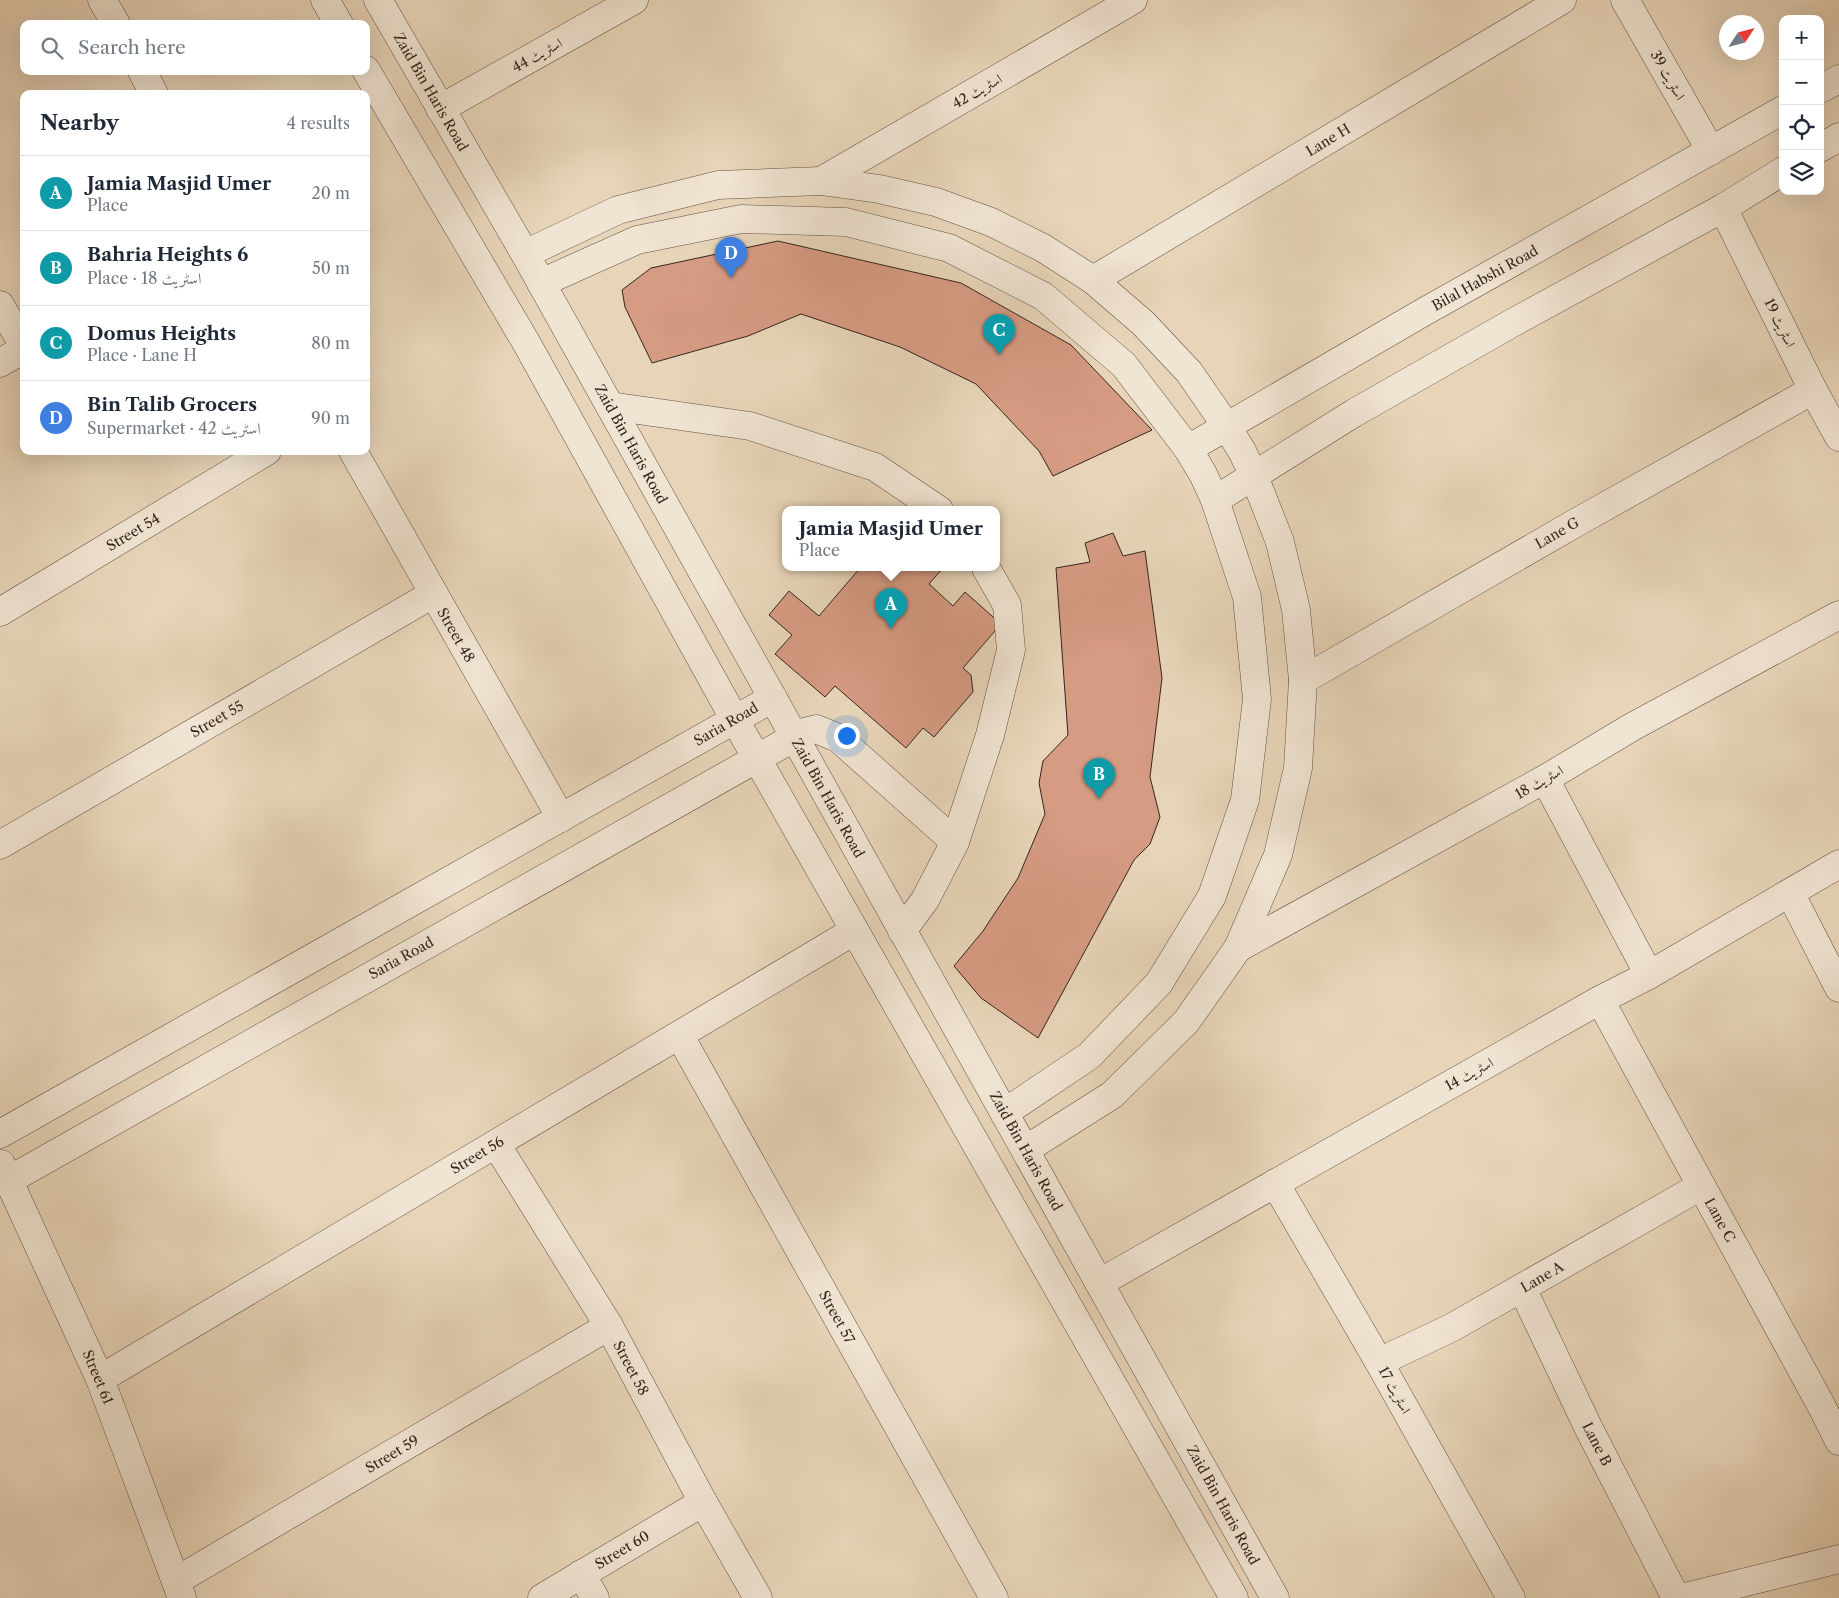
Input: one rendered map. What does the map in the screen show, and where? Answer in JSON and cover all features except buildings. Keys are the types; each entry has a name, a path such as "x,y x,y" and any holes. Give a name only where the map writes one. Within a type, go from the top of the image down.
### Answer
{"street":[{"path":"102,0 114,20"},
{"path":"325,0 337,20"},
{"name":"Zaid Bin Haris Road","path":"378,0 525,254 1274,1598"},
{"name":"اسٹریٹ 44","path":"440,109 634,0"},
{"name":"Lane H","path":"1092,280 1562,0"},
{"name":"اسٹریٹ 39","path":"1625,0 1711,150"},
{"name":"اسٹریٹ 42","path":"822,182 1127,1"},
{"path":"144,75 152,90"},
{"path":"369,75 527,344 735,720 1234,1598"},
{"path":"1824,87 1839,79"},
{"name":"Bilal Habshi Road","path":"1188,448 1422,313 1779,112"},
{"path":"1824,146 1839,137"},
{"path":"1215,500 1362,408 1514,322 1723,208 1779,173"},
{"path":"525,254 618,210 718,185 822,182 879,189 936,202 991,222 1044,248 1092,280 1143,323 1189,372 1227,427 1254,476 1280,542 1296,610 1303,680 1298,768 1278,855 1238,948 1186,1022 1112,1095 1025,1150"},
{"name":"اسٹریٹ 19","path":"1723,208 1839,436"},
{"path":"541,283 638,240 741,219 846,222 949,248 1043,296 1124,365 1188,448 1215,500 1247,597 1257,699 1245,800 1212,896 1159,983 1089,1056 1004,1113"},
{"path":"0,305 20,340"},
{"path":"0,363 20,350"},
{"name":"Lane G","path":"1303,680 1579,521 1814,390"},
{"path":"610,406 750,426 875,467 933,506"},
{"name":"Street 54","path":"0,612 260,455"},
{"name":"Street 48","path":"354,455 561,818"},
{"path":"902,930 925,900 955,842 990,736 1011,650 1007,605 988,571"},
{"name":"Street 55","path":"0,844 433,594"},
{"name":"اسٹریٹ 18","path":"1238,948 1545,779 1632,727 1839,615"},
{"name":"Saria Road","path":"0,1134 773,698"},
{"name":"Saria Road","path":"4,1171 794,736 816,729 838,738 955,842"},
{"path":"1545,779 1649,976"},
{"name":"اسٹریٹ 14","path":"1099,1283 1600,1000 1649,976 1839,864"},
{"path":"1790,893 1839,988"},
{"name":"Street 56","path":"100,1379 854,931"},
{"name":"Lane C","path":"1600,1000 1839,1441"},
{"name":"Street 57","path":"680,1036 994,1598"},
{"name":"Street 58","path":"496,1144 609,1326 703,1502 758,1598"},
{"name":"Street 61","path":"4,1171 100,1379 179,1590"},
{"name":"اسٹریٹ 17","path":"1275,1183 1379,1362 1511,1598"},
{"name":"Lane A","path":"1379,1362 1451,1328 1701,1186"},
{"name":"Lane B","path":"1522,1288 1589,1429 1676,1598"},
{"name":"Street 59","path":"179,1590 609,1326"},
{"name":"Street 60","path":"542,1598 703,1502"},
{"path":"1681,1598 1839,1559"},
{"path":"581,1574 595,1598"}],"place":[{"name":"Bin Talib Grocers","path":"731,278"},
{"name":"Domus Heights","path":"999,355"},
{"name":"Jamia Masjid Umer","path":"891,629"},
{"name":"Bahria Heights 6","path":"1099,799"}]}
